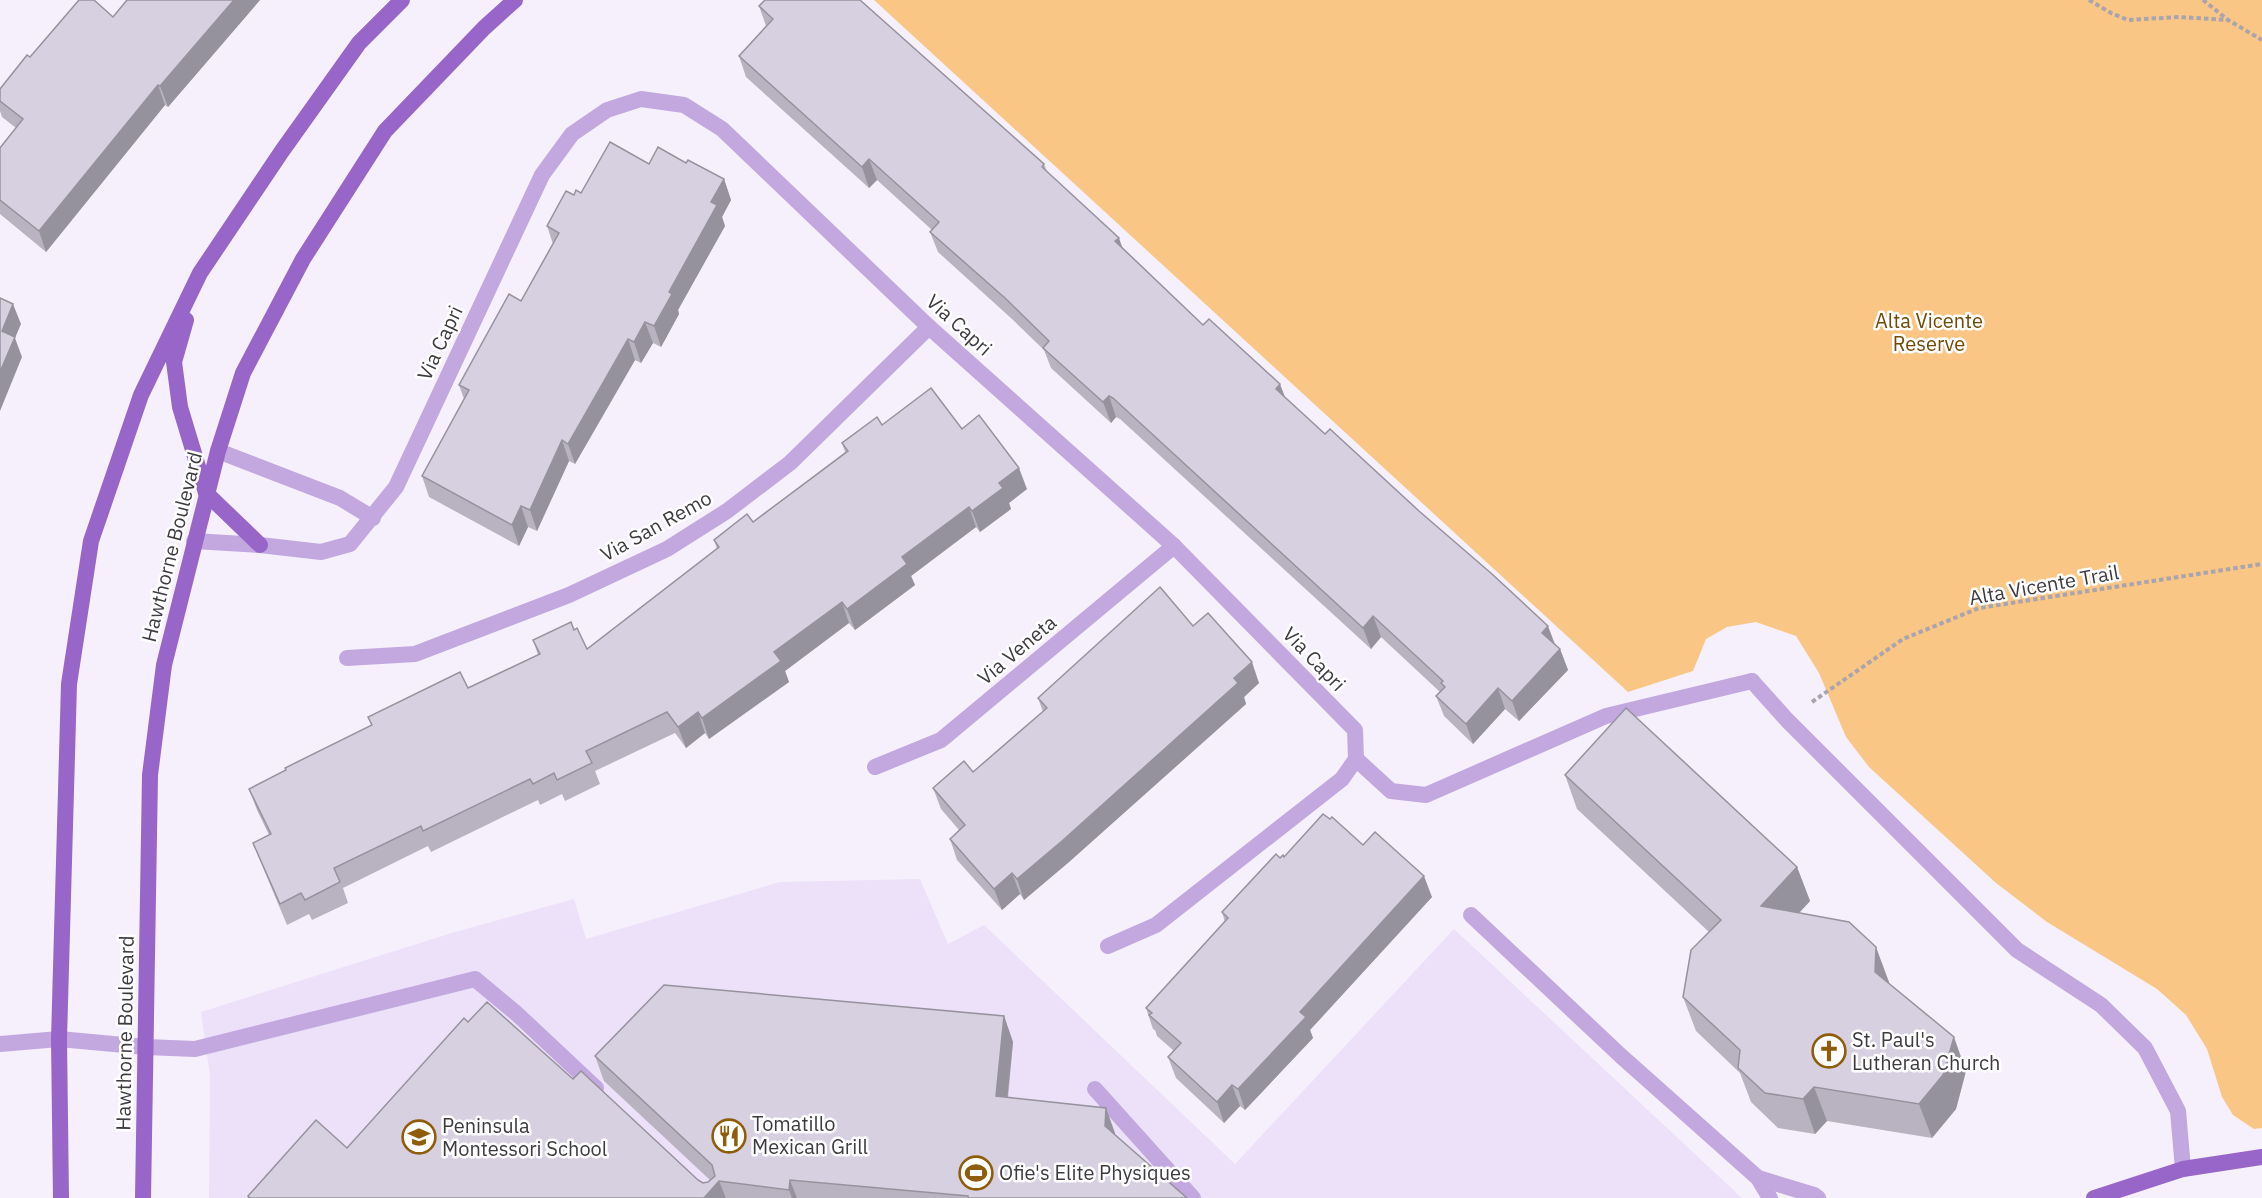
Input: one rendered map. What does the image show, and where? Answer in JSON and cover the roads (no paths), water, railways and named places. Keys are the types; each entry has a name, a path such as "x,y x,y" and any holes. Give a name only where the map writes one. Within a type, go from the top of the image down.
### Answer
{"main road":[{"path":"61,1198 59,1039 69,684 91,541 141,395 200,273 282,151 359,43 402,0"},
{"name":"Hawthorne Boulevard","path":"143,1198 150,775 164,665 218,450 243,373 303,259 385,131 484,28 515,0"},
{"path":"200,273 174,362 180,407 206,493 260,544"},
{"path":"2094,1198 2183,1169 2262,1157"}],"street":[{"name":"Via Capri","path":"194,542 260,544 321,552 350,544 396,487 542,175 572,135 607,110 641,99 684,105 722,129 929,327 1174,546 1355,730 1356,759"},
{"name":"Via San Remo","path":"347,658 415,654 569,596 667,549 727,511 790,463 929,327"},
{"path":"218,450 340,498 373,518"},
{"name":"Via Veneta","path":"874,767 942,740 1174,546"},
{"path":"1108,946 1156,925 1342,779 1356,759 1391,791 1425,795 1606,716 1752,681 1787,720 2017,950 2101,1005 2145,1047 2178,1111 2183,1169"},
{"path":"1471,915 1621,1056 1758,1178 1770,1198"},
{"path":"0,1044 59,1039 195,1049 475,979 517,1014 611,1102"},
{"path":"1095,1089 1193,1198"},
{"path":"1758,1178 1818,1198"}],"place":[{"name":"St. Paul's Lutheran Church","path":"1829,1051"},
{"name":"Tomatillo Mexican Grill","path":"729,1136"},
{"name":"Peninsula Montessori School","path":"419,1137"},
{"name":"Ofie's Elite Physiques","path":"976,1173"}],"park label":[{"name":"Alta Vicente Reserve","path":"1929,332"}]}
